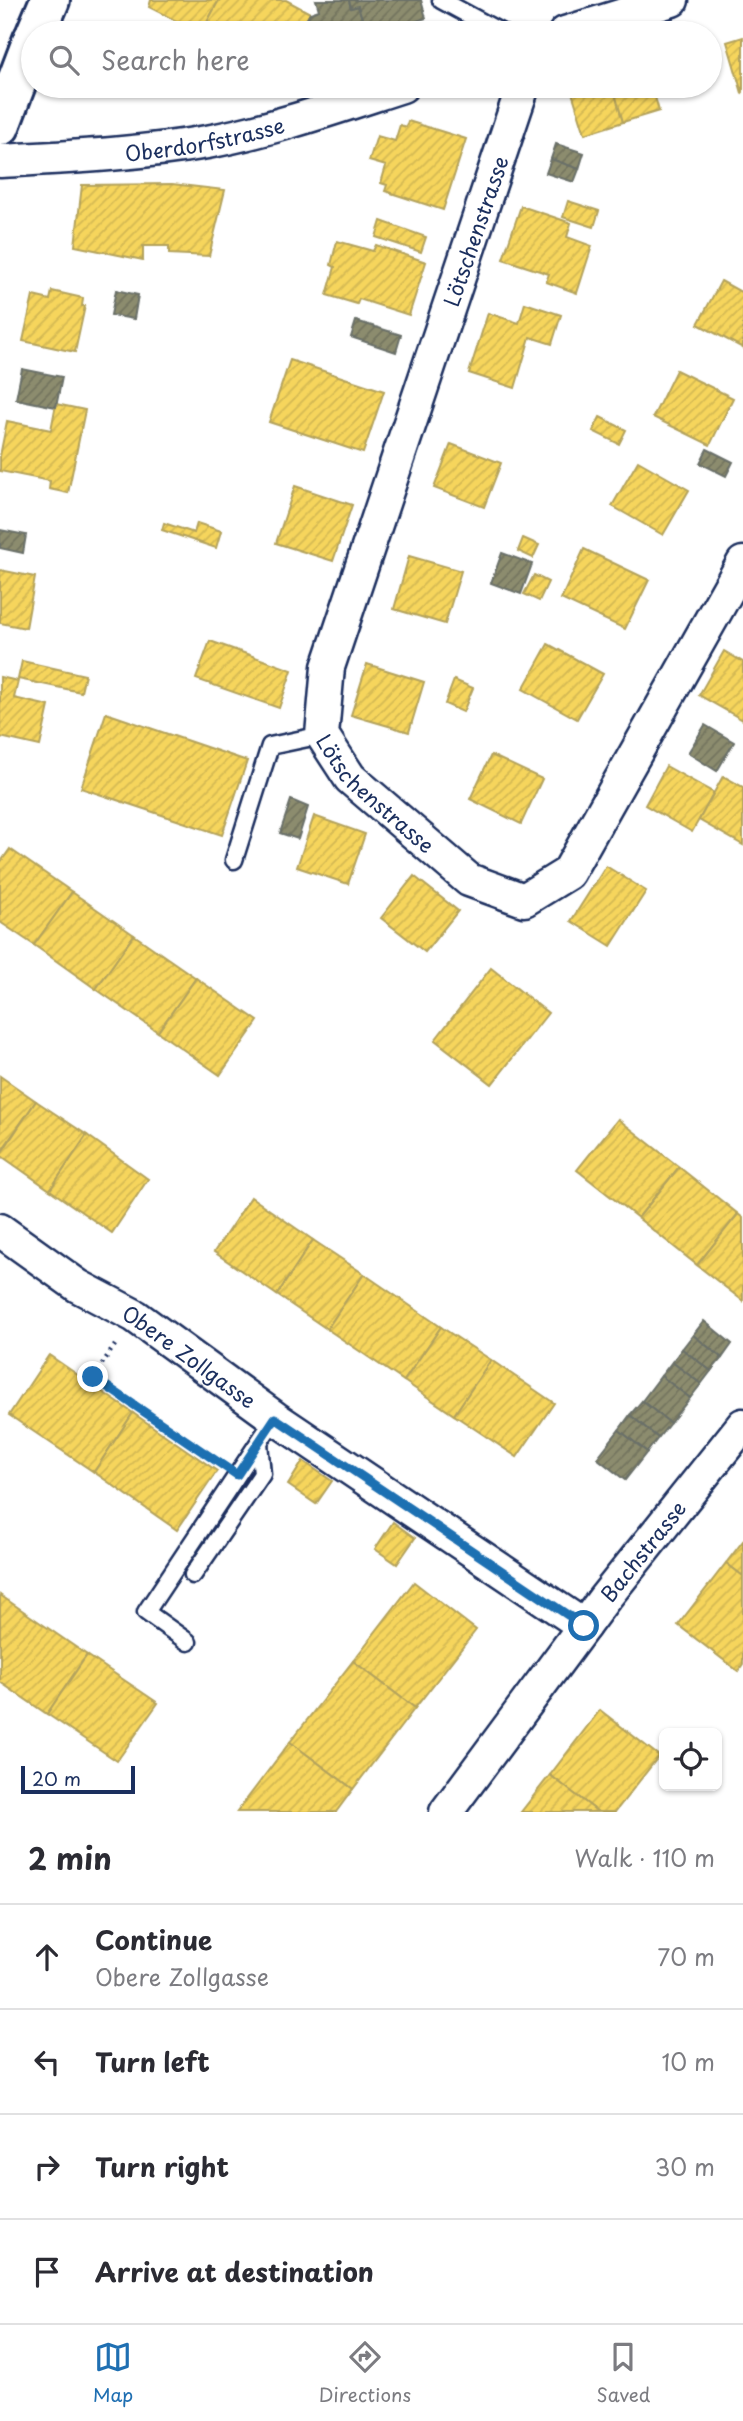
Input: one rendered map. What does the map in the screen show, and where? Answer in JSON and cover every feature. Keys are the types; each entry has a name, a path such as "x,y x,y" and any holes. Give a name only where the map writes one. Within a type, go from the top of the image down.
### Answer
{"street":[{"path":"41,21 50,0"},
{"path":"604,21 672,0"},
{"path":"0,126 21,70"},
{"name":"Oberdorfstrasse","path":"0,161 86,157 164,148 247,133 362,98"},
{"name":"Lötschenstrasse","path":"519,98 328,667 322,735 350,778 469,880 524,900 568,873 743,563"},
{"name":"Obere Zollgasse","path":"0,1230 78,1286 135,1316 267,1430 584,1626"},
{"name":"Bachstrasse","path":"446,1812 584,1626 743,1425"}],"lane":[{"path":"441,0 480,21"},
{"path":"234,860 270,746 322,735"},
{"path":"188,1642 146,1612 267,1430"},
{"path":"193,1575 262,1474 267,1430"}],"path":[{"path":"135,1316 93,1377 237,1475"}],"building: Homes":[{"path":"151,0 219,0 208,21 176,21 149,7"},
{"path":"219,0 286,0 310,13 306,21 208,21"},
{"path":"743,37 743,92 742,93 727,42"},
{"path":"574,98 616,98 623,122 585,134"},
{"path":"616,98 655,98 659,111 623,122"},
{"path":"408,121 466,139 443,210 385,191 387,185 381,183 386,166 369,161 377,136 395,141 400,125 406,127"},
{"path":"172,184 225,190 209,256 169,254 169,246 143,246 143,260 75,246 82,185"},
{"path":"568,201 599,211 594,227 563,217"},
{"path":"521,206 571,223 567,237 592,246 577,293 546,282 549,274 503,259"},
{"path":"381,221 426,237 421,252 376,237"},
{"path":"337,241 373,251 376,245 426,262 409,315 359,299 357,304 327,295 335,267 331,265"},
{"path":"721,281 743,293 743,348 698,324"},
{"path":"52,291 83,298 82,306 85,306 75,352 23,341 33,296 50,300"},
{"path":"525,303 561,315 552,344 530,337 515,388 469,373 488,313 519,323"},
{"path":"290,360 384,391 363,453 269,422"},
{"path":"676,370 733,398 710,445 653,417"},
{"path":"56,404 85,410 68,493 49,489 50,481 0,471 7,421 51,430"},
{"path":"600,417 626,430 619,444 593,431"},
{"path":"451,444 501,463 484,507 434,488"},
{"path":"638,461 689,490 663,535 612,506"},
{"path":"295,486 352,505 333,561 276,543"},
{"path":"164,523 194,533 197,523 221,531 216,548 162,530"},
{"path":"523,538 539,545 533,558 518,551"},
{"path":"584,549 649,580 625,629 561,599"},
{"path":"409,556 461,571 445,624 394,609"},
{"path":"0,570 35,577 26,628 0,623"},
{"path":"534,575 548,582 539,601 524,594"},
{"path":"210,641 292,670 279,708 196,679"},
{"path":"548,644 603,674 577,719 523,689"},
{"path":"724,651 743,662 743,720 699,695"},
{"path":"22,661 85,675 81,692 18,679"},
{"path":"367,664 424,682 409,732 351,715"},
{"path":"0,677 18,681 14,698 49,706 40,746 0,737"},
{"path":"454,680 473,688 463,712 445,704"},
{"path":"106,713 247,761 222,835 81,788"},
{"path":"491,755 542,779 521,824 470,799"},
{"path":"666,766 714,793 692,832 645,805"},
{"path":"723,776 743,787 743,845 699,820"},
{"path":"314,816 365,834 348,884 297,867"},
{"path":"10,849 72,892 34,945 0,922 0,863"},
{"path":"606,866 646,891 611,946 571,921"},
{"path":"414,876 458,911 425,952 381,918"},
{"path":"72,892 134,935 96,989 34,945"},
{"path":"134,935 196,978 158,1032 96,989"},
{"path":"491,968 548,1013 492,1084 435,1040"},
{"path":"196,978 258,1021 220,1075 158,1032"},
{"path":"0,1076 36,1101 0,1153"},
{"path":"36,1101 87,1135 50,1190 0,1155"},
{"path":"618,1119 679,1167 638,1218 577,1170"},
{"path":"87,1135 148,1179 112,1233 50,1190"},
{"path":"679,1167 738,1214 697,1265 638,1218"},
{"path":"251,1197 313,1240 277,1295 214,1252"},
{"path":"738,1214 743,1218 743,1301 697,1265"},
{"path":"313,1240 364,1274 327,1329 277,1295"},
{"path":"364,1274 441,1327 404,1381 327,1329"},
{"path":"441,1327 491,1360 454,1415 404,1381"},
{"path":"49,1355 133,1413 94,1472 9,1415"},
{"path":"491,1360 554,1403 517,1457 454,1415"},
{"path":"133,1413 217,1471 177,1530 94,1472"},
{"path":"303,1461 332,1481 316,1504 288,1485"},
{"path":"393,1522 415,1538 397,1564 375,1549"},
{"path":"743,1541 743,1576 726,1563"},
{"path":"726,1563 743,1576 743,1664 738,1671 678,1625"},
{"path":"414,1582 476,1630 415,1708 353,1661"},
{"path":"0,1595 87,1655 47,1714 0,1682"},
{"path":"87,1655 158,1703 117,1761 47,1714"},
{"path":"353,1661 415,1708 353,1789 290,1742"},
{"path":"600,1710 659,1756 615,1812 598,1812 550,1775"},
{"path":"290,1742 353,1789 336,1812 237,1812"},
{"path":"550,1775 598,1812 521,1812"}],"building: Industry":[{"path":"316,0 349,0 351,8 358,6 363,21 306,21 310,13 319,10"},
{"path":"349,0 421,0 426,18 417,21 363,21 358,6 351,8"},
{"path":"556,144 584,153 579,169 551,159"},
{"path":"551,159 579,169 574,182 546,173"},
{"path":"116,290 138,295 134,319 111,315"},
{"path":"356,321 401,335 396,352 351,337"},
{"path":"22,369 62,377 56,407 16,399"},
{"path":"707,449 733,462 726,476 700,463"},
{"path":"0,530 26,535 23,553 0,548"},
{"path":"502,553 532,564 521,594 491,583"},
{"path":"705,725 734,742 717,771 688,753"},
{"path":"291,800 308,807 298,839 280,833"},
{"path":"704,1321 732,1344 722,1358 693,1335"},
{"path":"693,1335 722,1358 711,1371 682,1349"},
{"path":"682,1349 711,1371 701,1384 672,1362"},
{"path":"672,1362 701,1384 690,1398 661,1376"},
{"path":"661,1376 690,1398 670,1423 642,1401"},
{"path":"642,1401 670,1423 658,1438 630,1415"},
{"path":"630,1415 658,1438 647,1452 619,1430"},
{"path":"619,1430 647,1452 625,1480 597,1458"}],"route":[{"path":"93,1377 237,1475 275,1418 584,1626"}]}
